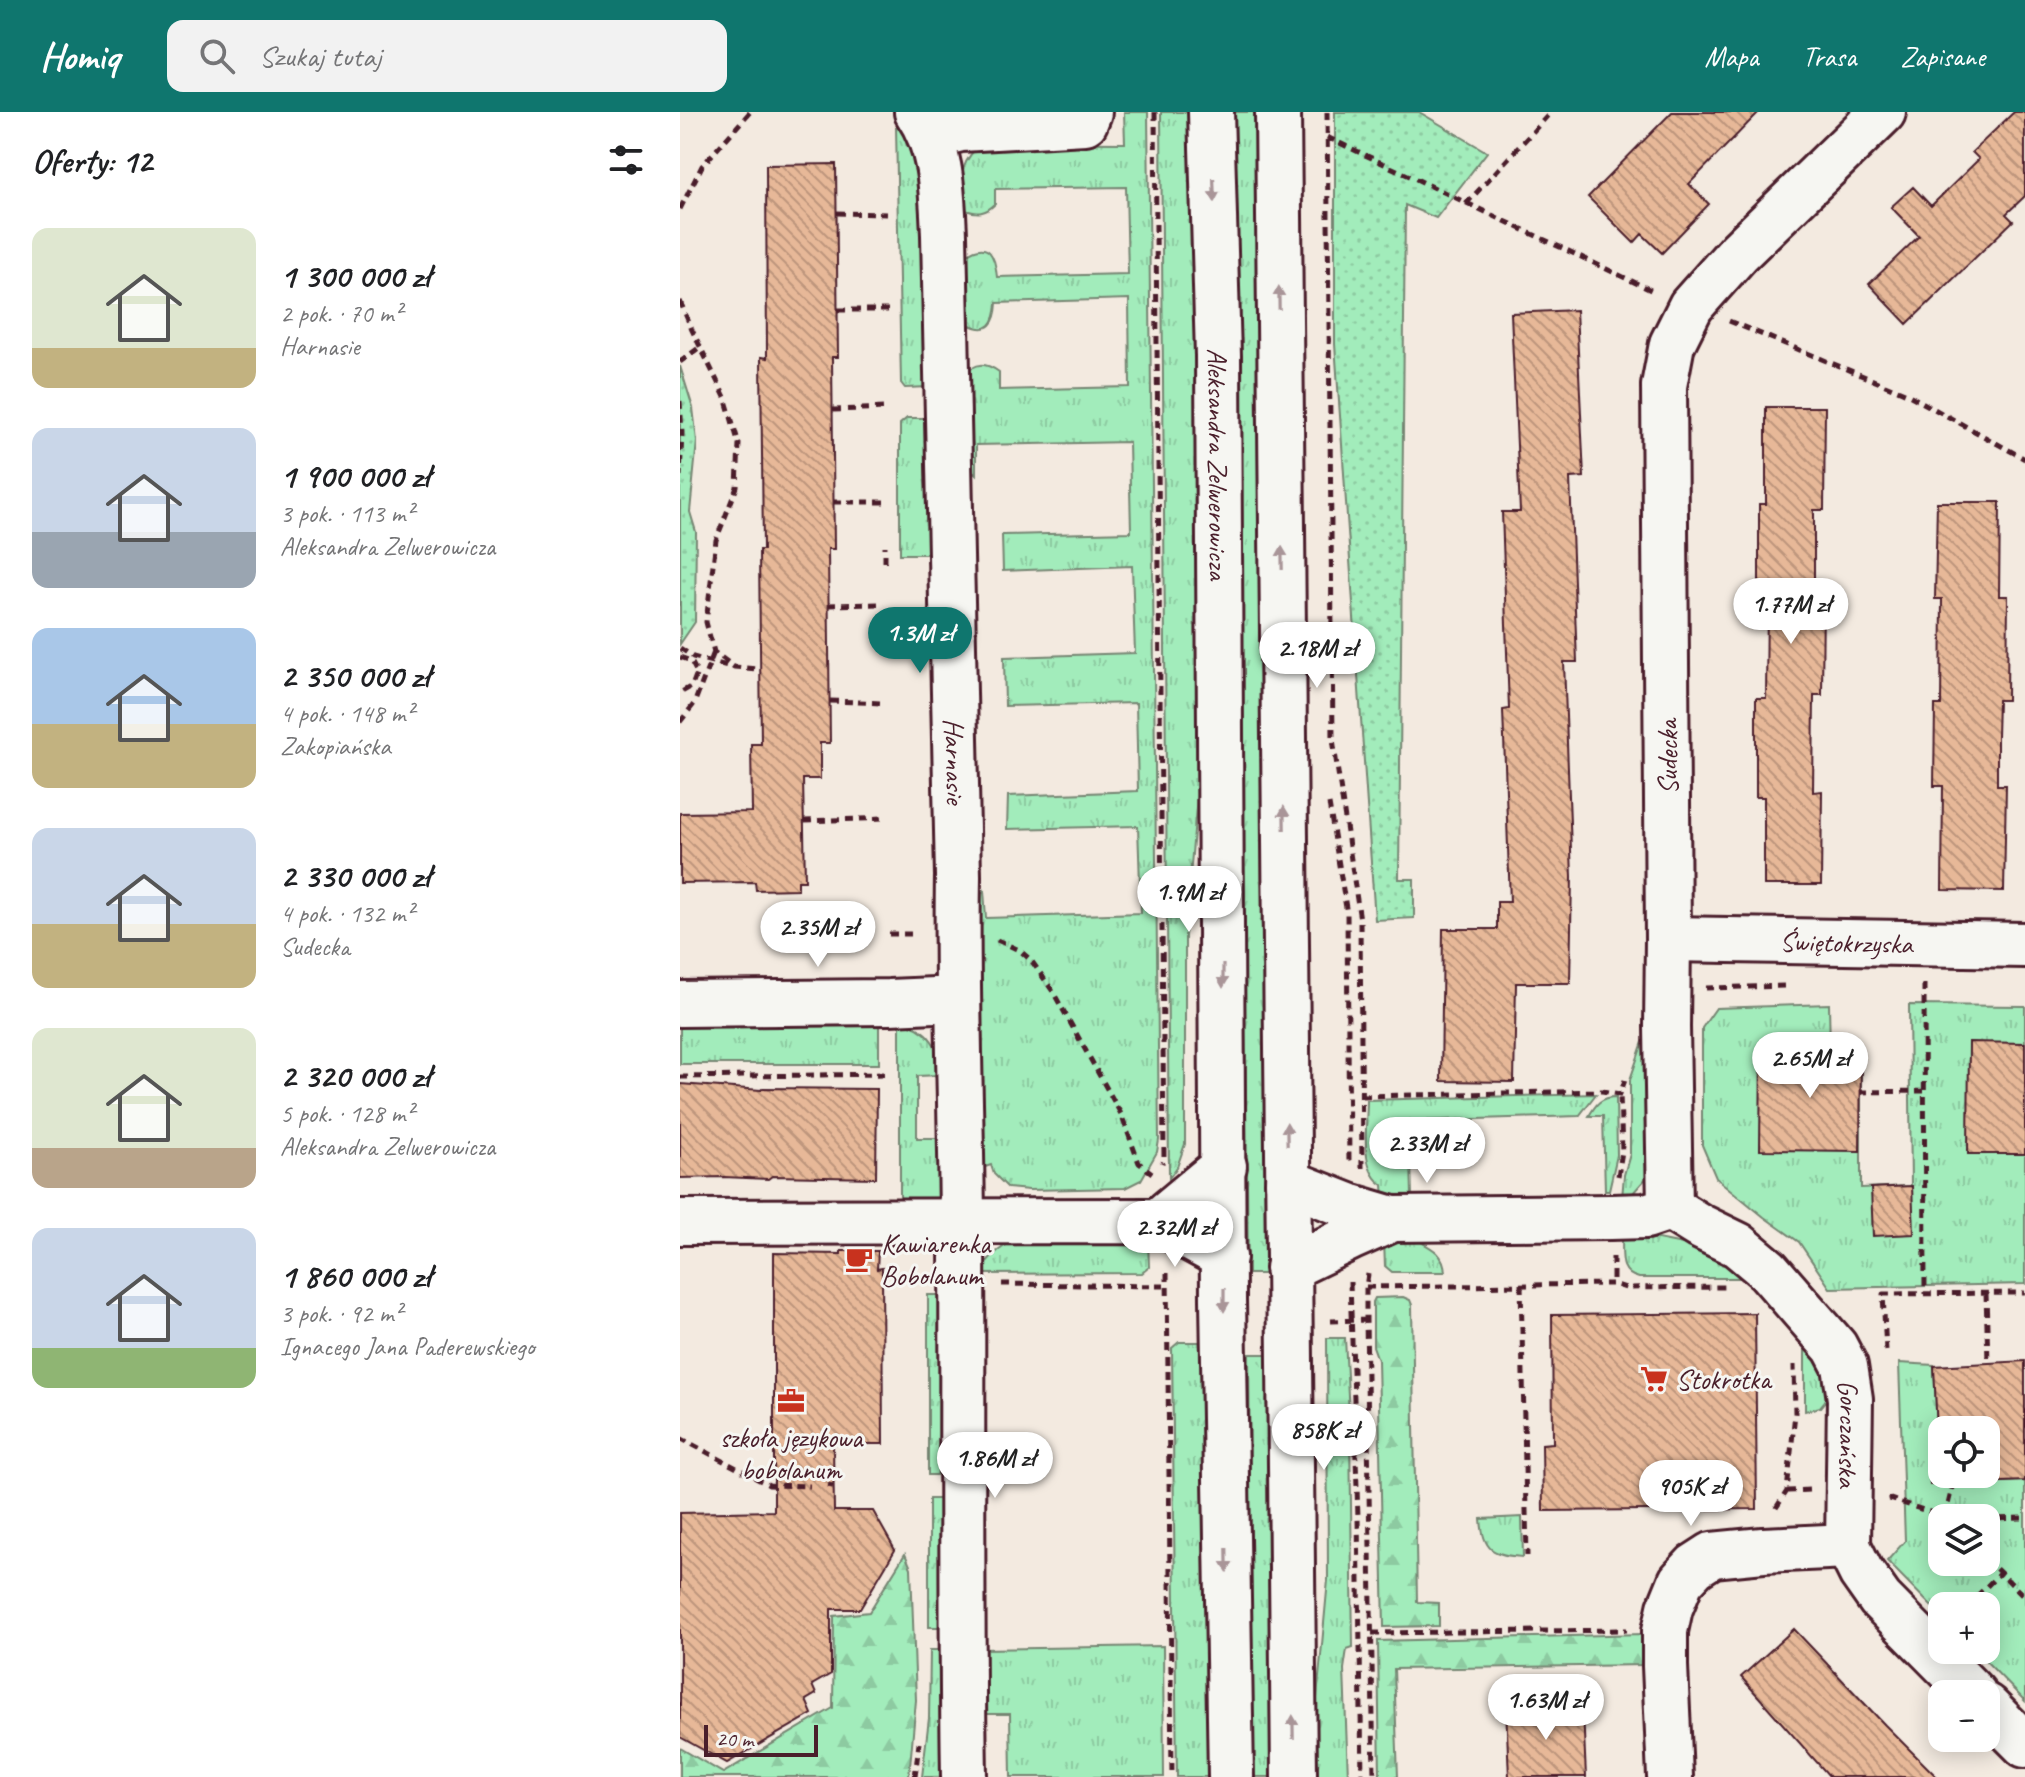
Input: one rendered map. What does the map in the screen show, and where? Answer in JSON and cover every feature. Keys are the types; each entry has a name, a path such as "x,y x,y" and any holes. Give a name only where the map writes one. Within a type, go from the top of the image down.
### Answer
{"street":[{"path":"924,124 961,129 1085,122 1089,112"},
{"name":"Aleksandra Zelwerowicza","path":"1211,112 1219,372 1224,1257 1231,1777"},
{"path":"1278,112 1294,1777"},
{"name":"Sudecka","path":"1670,1208 1667,1027 1680,940 1664,386 1672,344 1691,306 1739,252 1883,112"},
{"name":"Harnasie","path":"924,124 938,160 944,235 958,876 964,1777"},
{"name":"Świętokrzyska","path":"1680,940 2025,945"},
{"path":"680,1004 958,999"},
{"path":"1158,1221 1224,1166"},
{"path":"1288,1182 1367,1221 1646,1216 1670,1208"},
{"name":"Gorczańska","path":"1670,1208 1738,1245 1768,1270 1835,1347 1845,1366 1850,1399 1848,1546 1880,1599 1960,1680"},
{"path":"680,1222 1158,1221 1224,1257"},
{"path":"1288,1268 1367,1221"},
{"path":"1670,1777 1665,1631 1681,1581 1695,1566 1712,1555 1848,1546"},
{"path":"2000,1720 2025,1745"}],"path":[{"path":"680,209 702,166 750,112"},
{"path":"889,934 957,934 990,938 1006,943 1031,960 1052,990 1121,1114 1139,1163 1156,1176 1164,1158 1155,112"},
{"path":"1327,112 1333,739 1360,920 1362,1174 1371,1187 1351,1320 1362,1777"},
{"path":"1466,204 1551,112"},
{"path":"1327,137 1654,292"},
{"path":"837,213 888,214"},
{"path":"680,301 725,397 739,444 737,487 716,540 706,622 714,652 694,704 680,722"},
{"path":"838,310 889,310"},
{"path":"1715,316 1907,394 2025,459"},
{"path":"680,362 700,347"},
{"path":"680,401 680,476"},
{"path":"833,410 886,408"},
{"path":"834,502 885,502"},
{"path":"885,546 885,562"},
{"path":"828,605 884,604"},
{"path":"680,648 693,657"},
{"path":"714,652 734,667"},
{"path":"680,657 757,669"},
{"path":"680,657 691,661 697,673 692,686 680,693"},
{"path":"830,701 883,703"},
{"path":"1328,796 1347,914 1367,1221 1372,1252 1366,1287 1366,1320 1374,1777"},
{"path":"804,821 885,818"},
{"path":"1680,940 1694,996 1707,987 1802,985"},
{"path":"1911,984 1938,984"},
{"path":"1924,984 1925,1294"},
{"path":"680,1077 886,1074"},
{"path":"1860,1092 1924,1091"},
{"path":"1361,1096 1417,1095"},
{"path":"1366,1287 1521,1284 1613,1284 1626,1288 1726,1287"},
{"path":"1521,1284 1527,1556"},
{"path":"961,1285 1166,1286"},
{"path":"1986,1293 1988,1362"},
{"path":"1873,1345 1886,1352 1883,1294 2025,1293"},
{"path":"1168,1303 1172,1777"},
{"path":"1351,1320 1366,1320"},
{"path":"1772,1515 1787,1491 1795,1413 1794,1357"},
{"path":"680,1438 769,1485 810,1486"},
{"path":"1890,1484 1892,1514"},
{"path":"1890,1499 1928,1512"},
{"path":"2000,1519 2025,1518"},
{"path":"2000,1573 2025,1597"},
{"path":"1981,1592 1997,1576"},
{"path":"1372,1633 1633,1630"}],"green space":[{"path":"1124,112 1148,112 1159,1140 1157,1152 1141,1180 1125,1188 1008,1188 994,1174 991,1165 979,1169 976,904 982,891 986,918 1141,913 1138,826 1007,829 1008,796 1138,791 1136,703 1005,706 1004,657 1135,653 1132,566 1003,571 1002,535 1131,532 1129,442 976,445 976,475 967,466 965,375 977,366 990,367 999,372 999,390 1130,387 1129,299 997,303 990,325 975,327 968,324 966,255 985,249 995,262 997,277 1128,274 1126,187 995,189 995,204 988,210 978,212 965,210 960,187 966,162 976,149 988,142 1125,143"},
{"path":"1161,112 1189,112 1196,343 1200,760 1185,936 1185,1144 1177,1167 1169,1178"},
{"path":"1235,112 1256,112 1263,705 1265,1274 1248,1274"},
{"path":"1335,112 1419,112 1487,152 1436,218 1405,205 1399,879 1414,879 1414,918 1375,920 1335,344"},
{"path":"904,122 919,150 929,387 905,388 901,383 896,127"},
{"path":"680,366 693,408 697,441 690,512 696,532 695,622 680,644"},
{"path":"907,418 929,418 929,554 900,554 900,424"},
{"path":"1829,1004 1830,1049 1861,1050 1861,1188 1911,1186 1909,1005 2025,1006 2025,1284 1830,1288 1799,1242 1716,1178 1702,1145 1702,1028 1716,1008"},
{"path":"879,1019 879,1064 680,1064 680,1021"},
{"path":"900,1022 926,1034 936,1048 941,1065 941,1075 917,1076 917,1138 942,1138 942,1194 928,1202 900,1202"},
{"path":"1652,1038 1648,1176 1633,1193 1622,1198 1630,1154 1630,1080 1644,1039"},
{"path":"1596,1094 1579,1116 1410,1121 1412,1196 1384,1198 1383,1185 1370,1169 1366,1147 1367,1100"},
{"path":"1616,1097 1617,1155 1609,1190 1605,1190 1603,1116 1589,1116 1600,1102"},
{"path":"1622,1237 1658,1239 1717,1251 1758,1278 1632,1276 1625,1268 1622,1257"},
{"path":"1417,1240 1440,1256 1445,1272 1392,1272 1385,1266 1384,1241"},
{"path":"1148,1241 1149,1267 1142,1273 980,1274 991,1257 1008,1244"},
{"path":"928,1295 943,1295 945,1471 936,1475 928,1475"},
{"path":"1403,1297 1410,1300 1412,1305 1417,1602 1439,1603 1439,1626 1384,1627 1378,1360 1373,1346 1373,1302 1375,1298"},
{"path":"1327,1338 1345,1338 1350,1434 1353,1647 1347,1649 1344,1669 1348,1777 1314,1777 1315,1720 1328,1580"},
{"path":"1179,1342 1205,1342 1209,1777 1177,1777 1172,1348"},
{"path":"1805,1342 1826,1367 1830,1395 1820,1407 1805,1411"},
{"path":"1249,1354 1267,1354 1271,1777 1252,1777"},
{"path":"1899,1363 1934,1365 1936,1416 1928,1416 1928,1488 2000,1488 2000,1482 2025,1481 2025,1701 1989,1664 2000,1664 2000,1592 1928,1592 1928,1603 1887,1561 1905,1541"},
{"path":"929,1499 945,1502 946,1627 929,1627"},
{"path":"1522,1517 1523,1557 1497,1553 1487,1545 1481,1519"},
{"path":"905,1554 911,1568 916,1700 909,1777 680,1777 680,1748 723,1773 833,1708 834,1616 869,1612"},
{"path":"1643,1634 1644,1665 1394,1669 1398,1777 1380,1777 1378,1641"},
{"path":"1163,1646 1164,1777 1011,1777 1010,1714 984,1714 982,1649"},
{"path":"930,1650 945,1650 947,1777 922,1777 929,1718"}],"building":[{"path":"1672,112 1759,112 1689,184 1709,204 1662,253 1642,234 1634,243 1588,197"},
{"path":"2014,112 2025,112 2025,196 2006,214 2013,221 1907,324 1869,284 1919,236 1891,207 1913,187 1931,206 1979,159 1972,152"},
{"path":"836,164 838,357 832,357 834,549 828,549 830,743 820,743 820,779 803,779 805,881 798,881 798,889 756,890 755,882 680,883 680,813 752,812 751,744 761,744 759,550 763,550 761,357 767,358 766,165"},
{"path":"1576,310 1584,477 1570,478 1577,662 1564,662 1572,877 1570,983 1516,983 1514,1082 1441,1081 1443,929 1497,929 1497,902 1510,902 1503,710 1509,709 1502,512 1520,512 1511,313"},
{"path":"1766,407 1825,407 1824,510 1814,510 1814,599 1823,599 1822,695 1814,695 1813,792 1822,791 1821,885 1764,885 1764,797 1756,797 1756,698 1766,698 1767,603 1759,603 1759,504 1766,504"},
{"path":"1937,502 2000,502 1999,596 2008,596 2007,700 1998,700 1997,737 1997,785 2006,785 2004,891 1942,890 1943,786 1934,786 1935,705 1941,705 1942,599 1935,599"},
{"path":"1969,1042 2025,1043 2025,1154 1968,1154"},
{"path":"1761,1049 1861,1050 1860,1151 1760,1150"},
{"path":"680,1084 761,1090 877,1089 876,1178 680,1178"},
{"path":"1912,1186 1914,1234 1873,1236 1871,1188"},
{"path":"841,1251 878,1251 877,1269 882,1268 883,1444 833,1444 834,1511 873,1511 895,1550 860,1609 831,1609 831,1674 812,1685 816,1694 806,1700 812,1714 727,1763 680,1737 680,1513 774,1511 774,1253 841,1254"},
{"name":"Stokrotka","path":"1755,1313 1757,1509 1543,1511 1542,1444 1553,1443 1552,1315"},
{"path":"2025,1361 2025,1481 2000,1482 2000,1416 1936,1416 1934,1366"},
{"path":"1794,1629 1937,1777 1830,1777 1741,1677"},
{"path":"1570,1704 1570,1711 1583,1711 1586,1777 1509,1777 1506,1707"}],"place":[{"name":"Kawiarenka Bobolanum","path":"859,1259"},
{"name":"Stokrotka","path":"1654,1379"},
{"name":"szkoła językowa bobolanum","path":"791,1401"}]}
